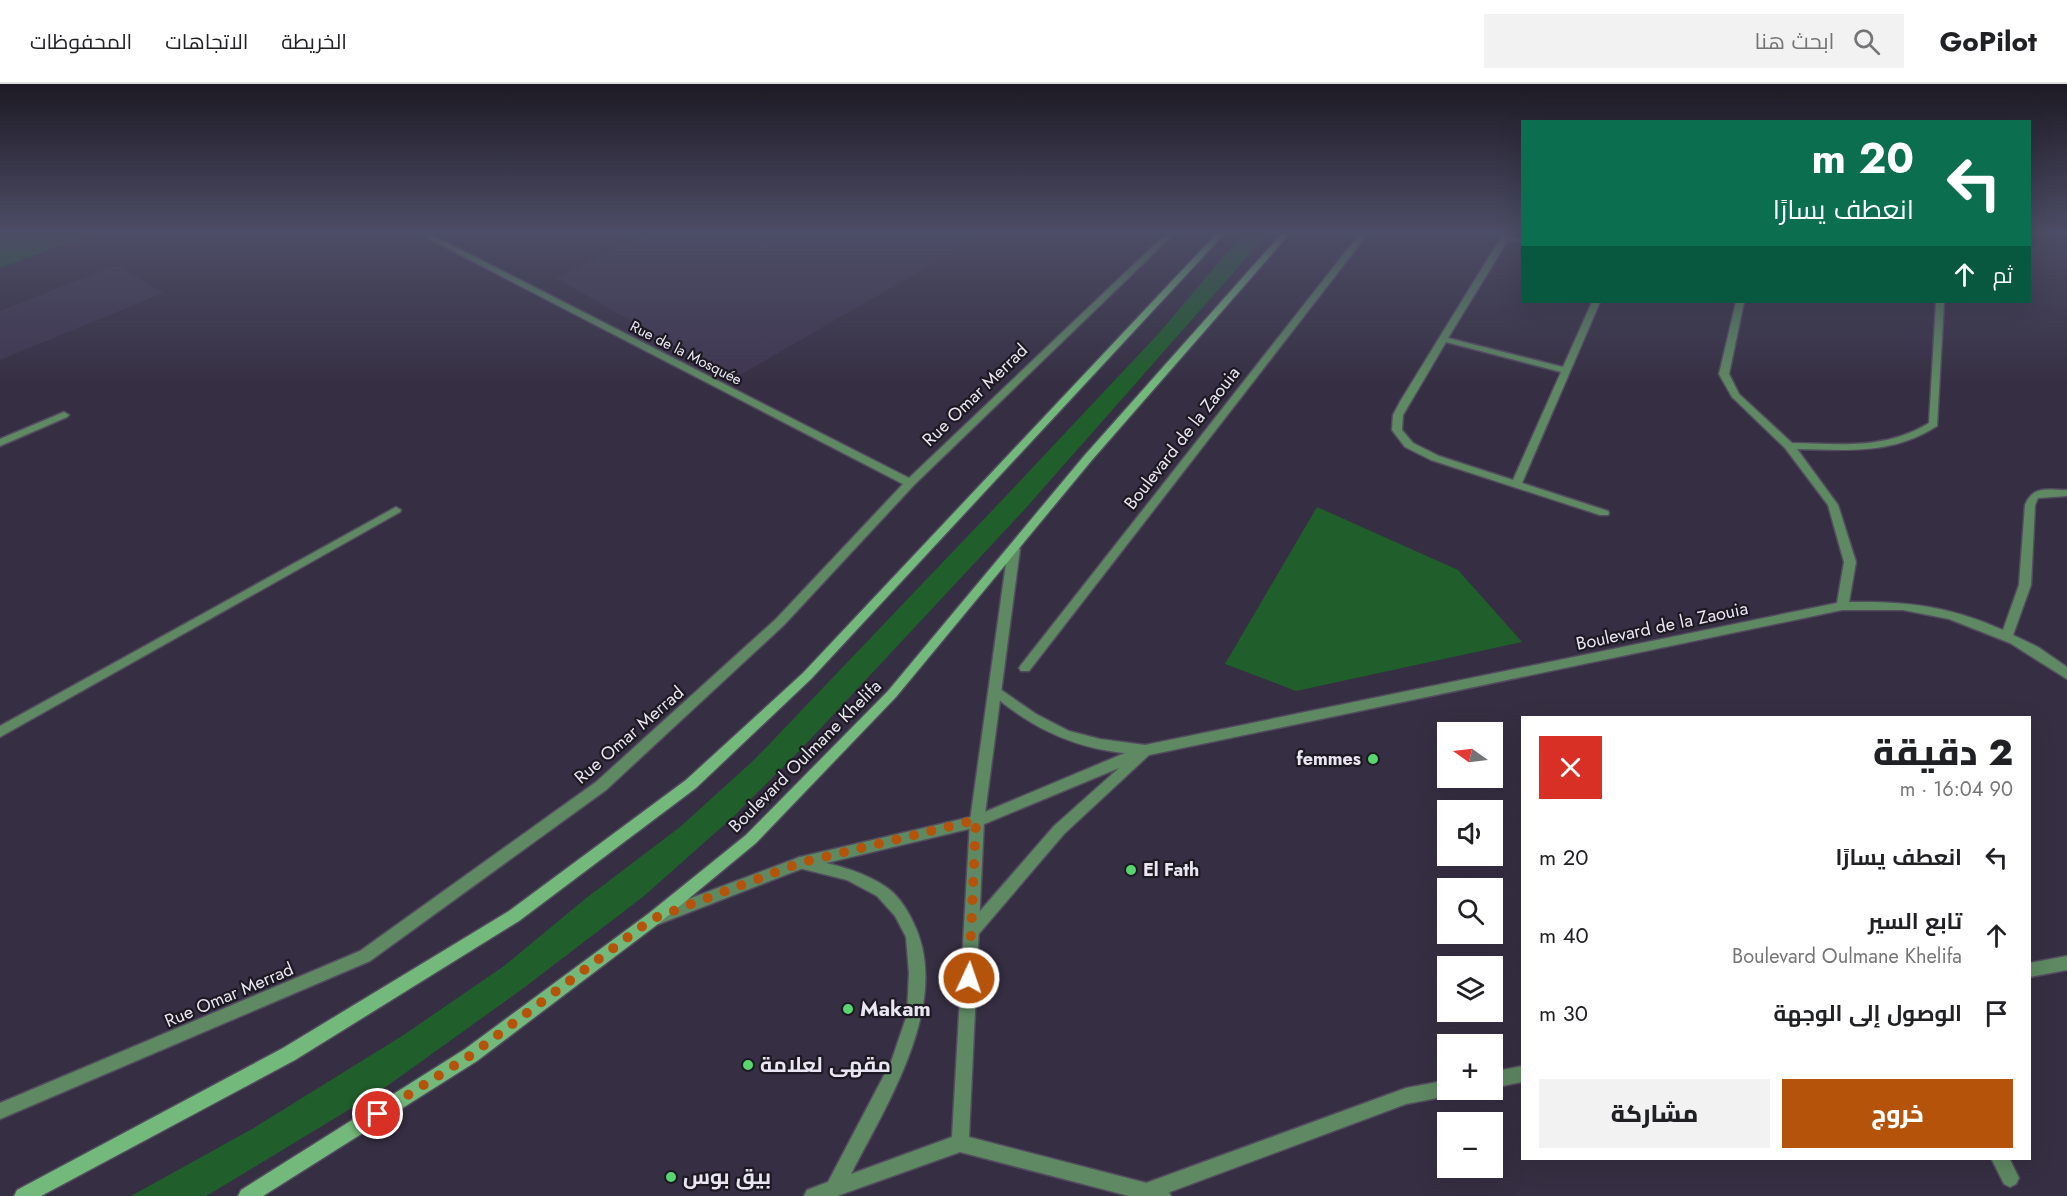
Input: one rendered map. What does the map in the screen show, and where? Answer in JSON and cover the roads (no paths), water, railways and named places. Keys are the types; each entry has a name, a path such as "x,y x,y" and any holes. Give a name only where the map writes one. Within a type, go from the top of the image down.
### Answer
{"main road":[{"path":"23,1196 289,1054 514,916 691,784 807,676 1174,283"},
{"name":"Boulevard Oulmane Khelifa","path":"247,1196 471,1055 652,919 751,839 892,694 1088,458 1242,283"}],"street":[{"name":"Rue de la Mosquée","path":"519,283 910,483"},
{"name":"Rue Omar Merrad","path":"0,1111 365,956 602,786 780,622 910,483 1119,283"},
{"name":"Boulevard de la Zaouia","path":"1025,668 1326,283"},
{"path":"1478,283 1402,407 1398,415 1397,430 1410,445 1435,459 1604,513"},
{"path":"1516,485 1596,303"},
{"path":"1740,303 1724,374 1736,395 1789,446 1833,505 1850,562 1842,606"},
{"path":"1789,446 1881,447 1917,436 1934,424 1940,303"},
{"path":"1443,339 1566,371"},
{"path":"0,443 64,415"},
{"path":"2007,636 2025,585 2030,505 2034,496 2043,492 2067,493"},
{"path":"0,732 396,510"},
{"path":"960,1143 976,820 996,692 1014,549"},
{"name":"Boulevard de la Zaouia","path":"1147,750 1842,606 1911,607 2007,636 2067,674"},
{"path":"996,692 1024,716 1060,735 1102,747 1147,750"},
{"path":"652,919 800,863 976,820 1147,750"},
{"path":"972,931 1059,830 1147,750"},
{"path":"800,863 850,875 882,892 900,911 913,937 917,973 915,1015 898,1065 835,1186"},
{"path":"2031,970 2067,963"},
{"path":"1503,1078 1521,1074"},
{"path":"813,1196 835,1186 960,1143 1154,1194 1406,1096 1437,1090"},
{"path":"2001,1160 2010,1178"}],"place":[{"name":"femmes","path":"1373,759"},
{"name":"El Fath","path":"1131,870"},
{"name":"Makam","path":"848,1009"},
{"name":"مقهى لعلامة","path":"748,1065"},
{"name":"بيق بوس","path":"671,1177"}]}
